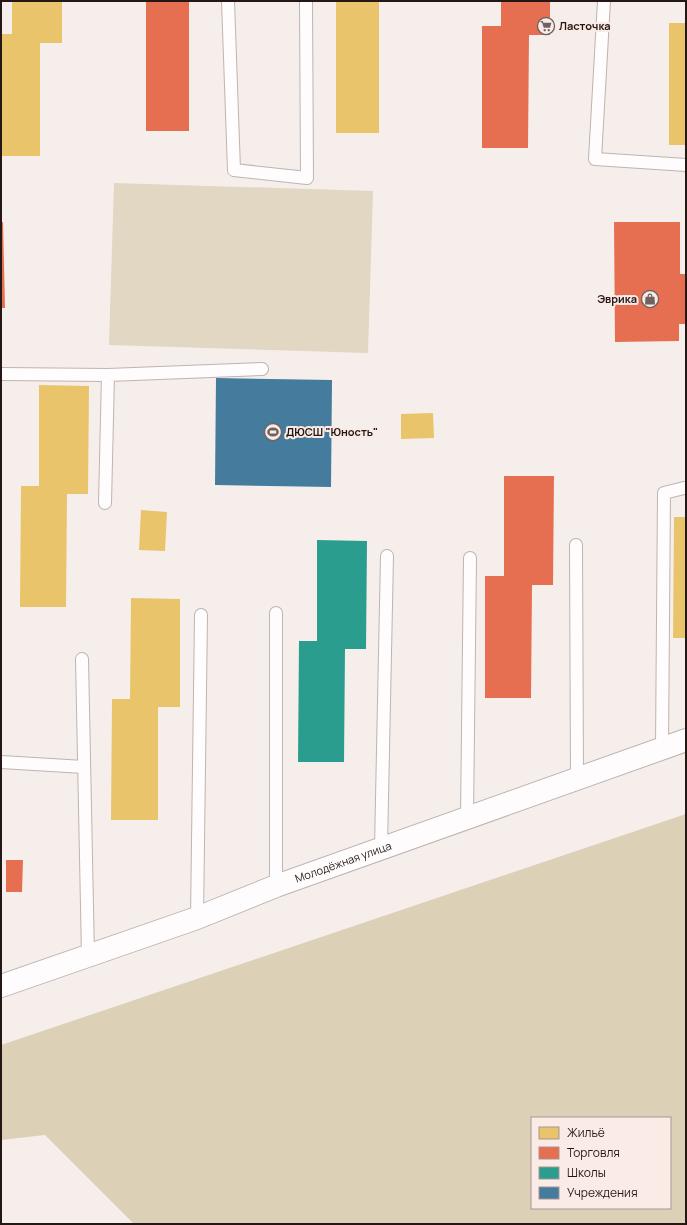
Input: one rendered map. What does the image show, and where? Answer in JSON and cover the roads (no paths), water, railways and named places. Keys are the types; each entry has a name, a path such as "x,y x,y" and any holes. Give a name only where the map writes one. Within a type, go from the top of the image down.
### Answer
{"street":[{"name":"Молодёжная улица","path":"1,986 197,918 276,886 466,817 686,740"}],"lane":[{"path":"228,1 234,170 307,178 306,1"},
{"path":"604,1 595,159 686,165"},
{"path":"1,374 108,375 262,369"},
{"path":"105,503 108,375"},
{"path":"662,748 664,493 684,488"},
{"path":"576,545 577,778"},
{"path":"381,848 387,556"},
{"path":"466,817 470,558"},
{"path":"276,613 276,886"},
{"path":"197,918 201,615"},
{"path":"82,659 88,956"},
{"path":"1,762 84,768"}],"place":[{"name":"Ласточка","path":"546,26"},
{"name":"Эврика","path":"650,299"},
{"name":"ДЮСШ \"Юность\"","path":"273,432"}]}
